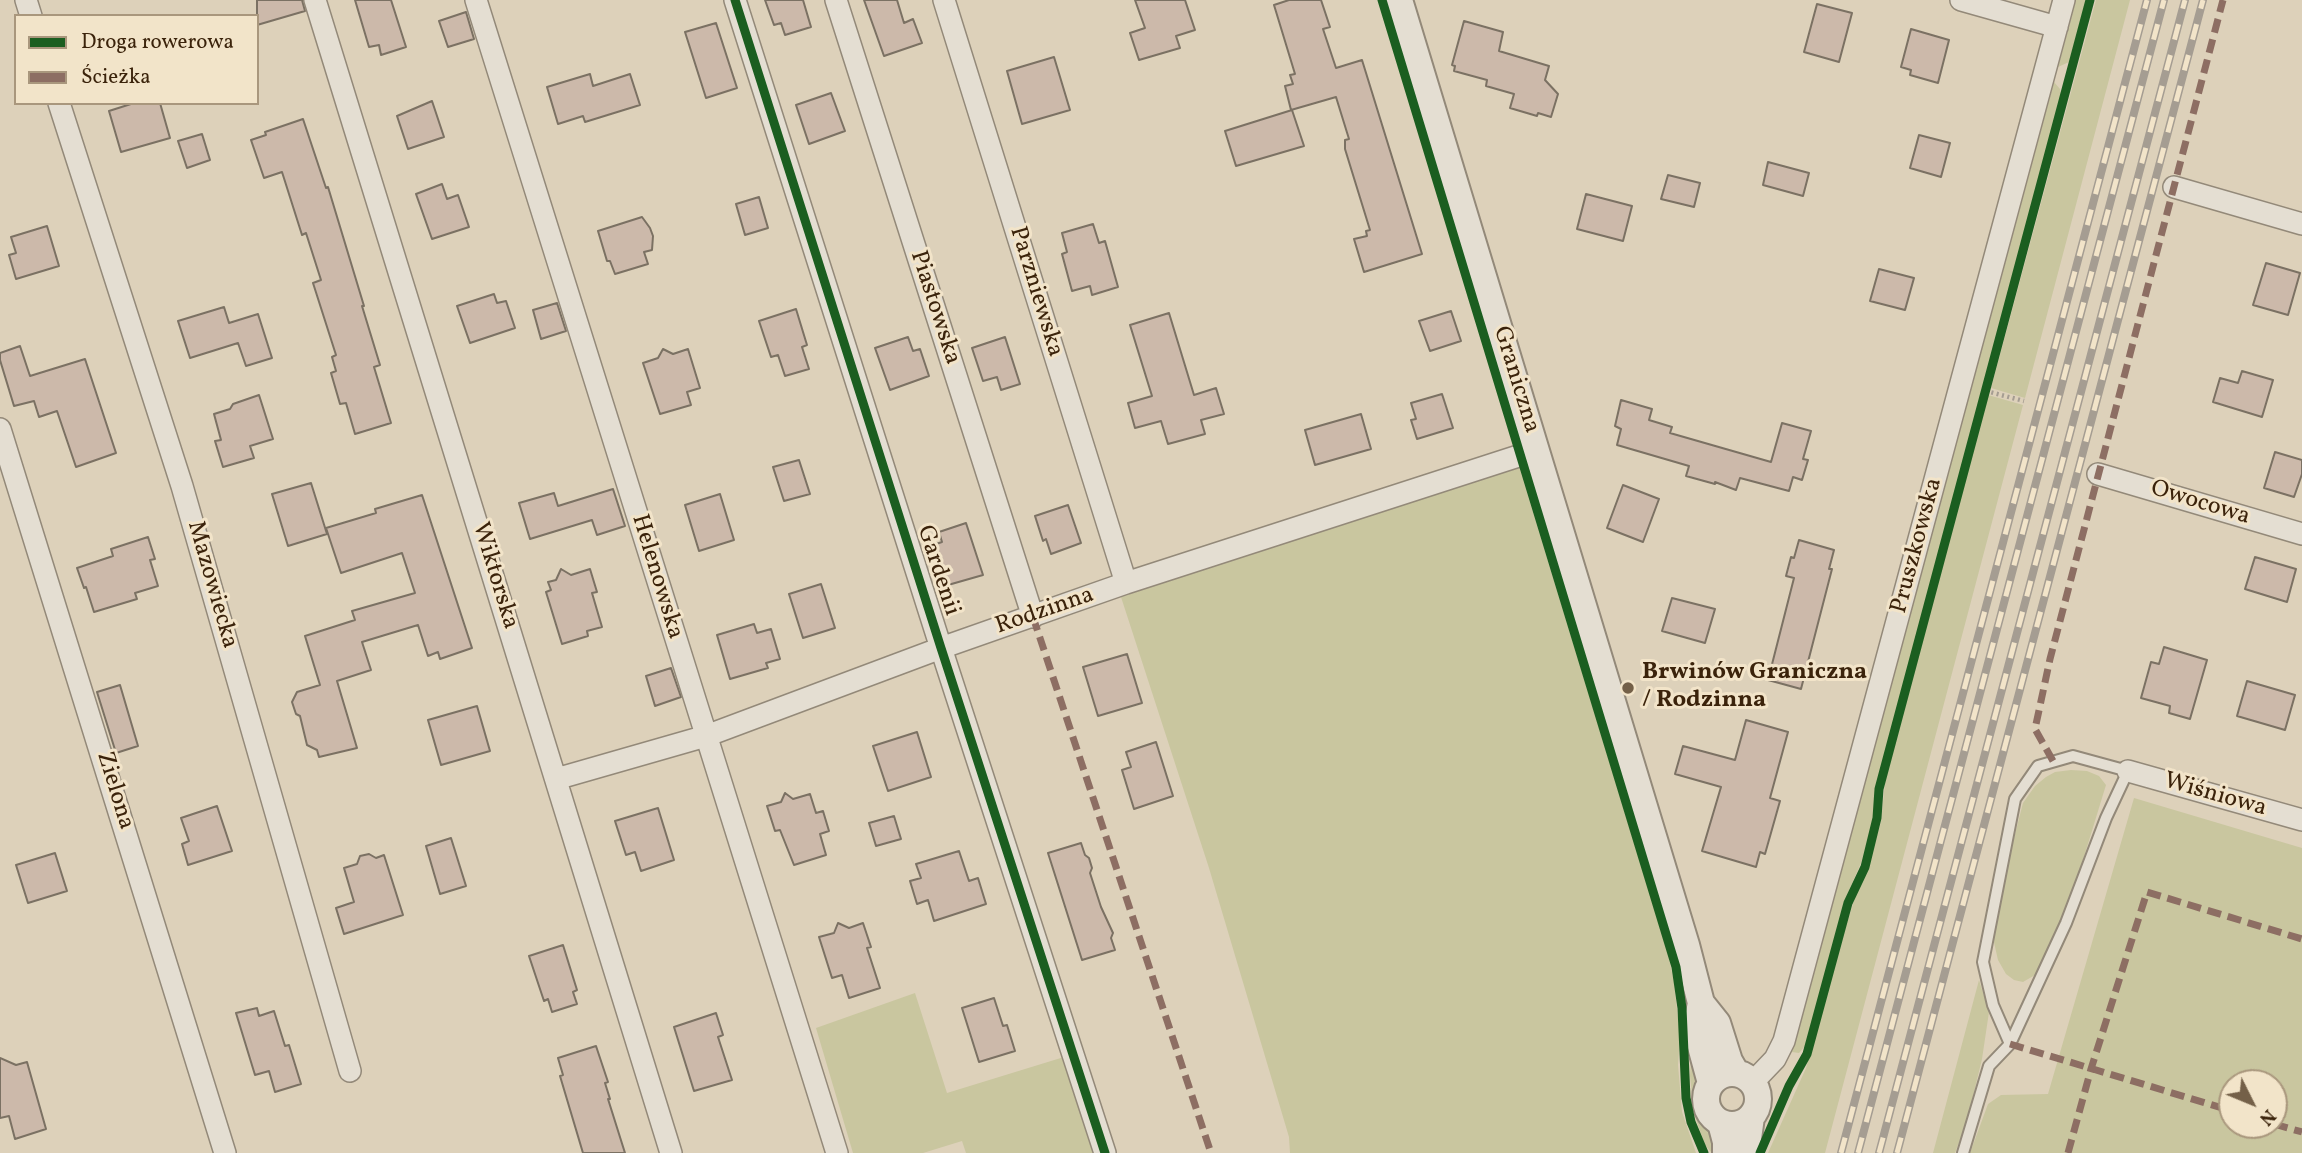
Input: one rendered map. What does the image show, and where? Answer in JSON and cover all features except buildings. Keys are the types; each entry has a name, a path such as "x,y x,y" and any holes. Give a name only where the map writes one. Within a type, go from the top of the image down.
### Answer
{"street":[{"name":"Wiktorska","path":"315,0 671,1153"},
{"name":"Helenowska","path":"476,0 837,1153"},
{"name":"Gardenii","path":"735,0 1105,1153"},
{"name":"Piastowska","path":"836,0 1033,617"},
{"name":"Parzniewska","path":"943,0 1126,583"},
{"name":"Graniczna","path":"1399,0 1686,944 1701,1003 1717,1023 1729,1061 1744,1077"},
{"path":"1961,0 2057,27"},
{"name":"Pruszkowska","path":"1744,1077 1775,1059 1784,1041 2064,0"},
{"name":"Mazowiecka","path":"60,105 182,486 350,1071"},
{"path":"2175,187 2302,224"},
{"name":"Zielona","path":"0,429 225,1153"},
{"name":"Rodzinna","path":"556,779 706,736 941,648 1126,583 1536,450"},
{"name":"Owocowa","path":"2098,474 2302,534"},
{"name":"Wiśniowa","path":"2129,771 2302,820"},
{"name":"Graniczna","path":"1701,1003 1696,1028 1711,1083"},
{"path":"1746,1153 1751,1117 1758,1103 1758,1095 1744,1077 1717,1076 1706,1091 1706,1107 1710,1114 1721,1123 1736,1125 1751,1117"},
{"path":"1721,1123 1727,1153"}],"lane":[{"path":"1963,1153 1989,1066 2010,1044 2066,923 2106,818 2129,771 2073,756 2038,766 2015,799 1983,962 1993,1005 2010,1044"}],"path":[{"path":"1982,404 1989,378"},
{"path":"1986,391 2024,401"}],"shaded area":[{"path":"2076,0 2086,0 2069,62 2058,67"},
{"path":"2096,0 2130,0 2025,398 1991,388"},
{"path":"2054,82 2061,95 1876,789 1874,817 1861,863 1847,895 1806,1045 1799,1053 1792,1052"},
{"path":"1988,395 2023,405 1825,1153 1768,1153 1806,1068 1839,948 1858,888 1868,867 1881,822 1885,782"},
{"path":"1518,463 1668,954 1680,1036 1678,1065 1682,1112 1696,1153 1290,1153 1289,1137 1209,868 1121,597"},
{"path":"2087,771 2099,776 2106,785 2079,873 2058,929 2035,975 2023,982 2014,980 2006,974 1998,960 1993,938 2004,877 2023,803 2035,786 2046,777 2055,772"},
{"path":"2134,798 2302,848 2302,1153 1970,1153 1988,1104 2001,1095 2048,1094"},
{"path":"1979,980 1989,1012 1982,1059 1967,1121 1955,1153 1933,1153"},
{"path":"915,993 947,1093 1064,1057 1093,1153 966,1153 962,1141 923,1153 853,1153 816,1028"},
{"path":"1691,1058 1701,1079 1696,1096 1698,1112 1709,1127 1719,1151 1711,1152 1705,1145 1694,1114"}],"railway":[{"path":"1841,1153 2147,0"},
{"path":"1858,1153 2164,0"},
{"path":"1879,1153 2185,0"},
{"path":"1897,1153 2203,0"}],"marked path":[{"path":"2053,761 2035,729 2050,659 2223,0"},
{"path":"1033,617 1211,1153"},
{"path":"2068,1153 2091,1069 2147,892 2302,939"},
{"path":"2010,1044 2218,1107"},
{"path":"2288,1128 2302,1132"}],"cycle path":[{"path":"735,0 1105,1153"},
{"path":"1382,0 1676,967 1682,1008 1686,1098 1691,1122 1704,1153"},
{"path":"1760,1153 1789,1086 1807,1054 1848,903 1865,867 1877,818 1879,789 2090,0"}],"place":[{"name":"Brwinów Graniczna / Rodzinna","path":"1628,688"}]}
